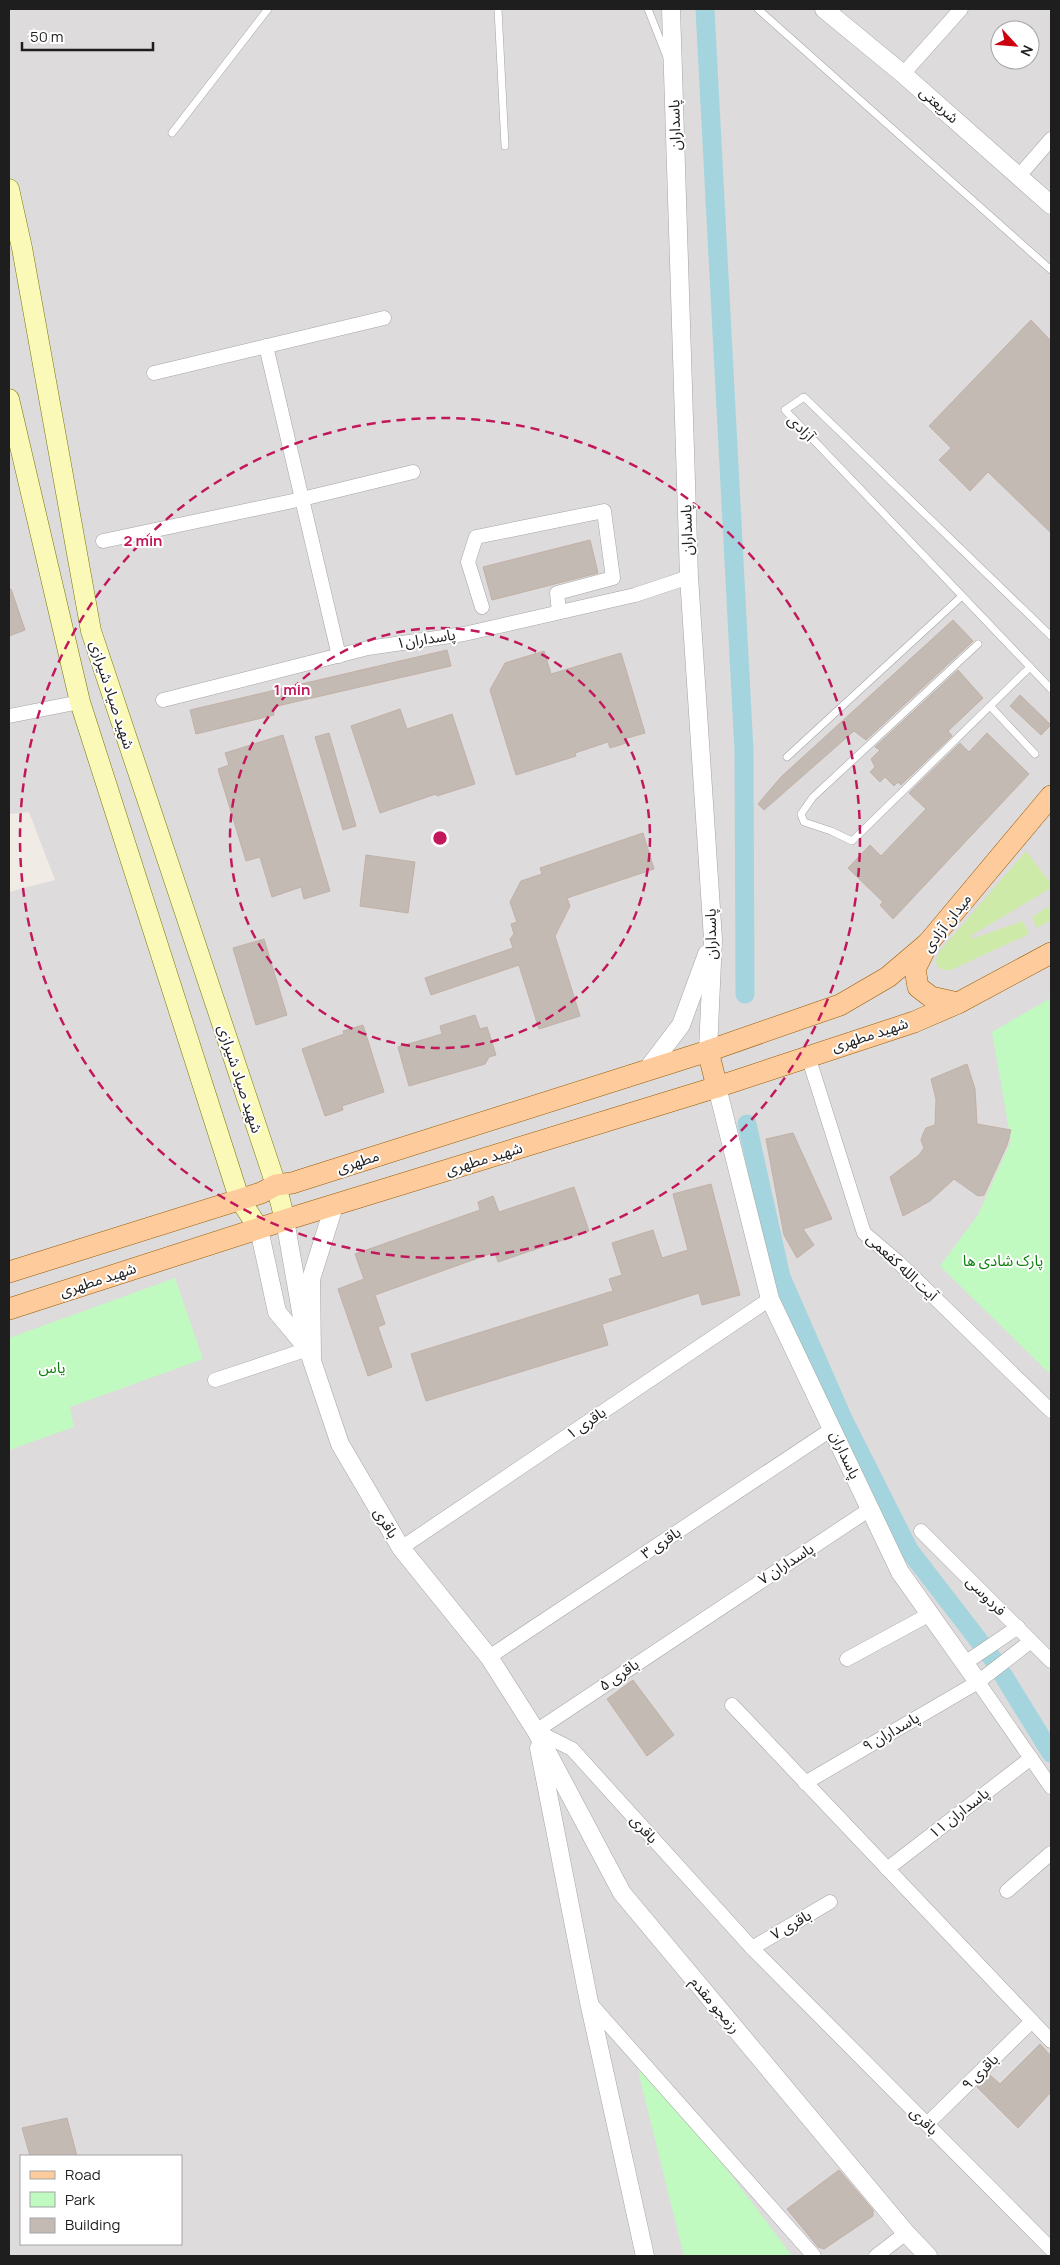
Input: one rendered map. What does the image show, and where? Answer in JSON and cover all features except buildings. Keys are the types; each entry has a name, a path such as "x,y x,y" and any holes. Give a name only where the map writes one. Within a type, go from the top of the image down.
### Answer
{"main road":[{"name":"شهید صیاد شیرازی","path":"9,189 22,248 91,631 276,1184 285,1220"},
{"name":"شهید صیاد شیرازی","path":"9,399 80,702 240,1198 259,1229"},
{"name":"میدان آزادی","path":"958,1003 930,998 918,987 915,969 928,943 1051,796"},
{"path":"717,1087 708,1051 840,1005 888,977 928,943"},
{"path":"958,1003 1051,953"},
{"name":"شهید مطهری","path":"9,1309 285,1220 717,1087 914,1022 958,1003"},
{"name":"مطهری","path":"9,1272 240,1198 261,1193 276,1184 302,1180 708,1051"}],"street":[{"name":"پاسداران","path":"671,9 689,577 713,940 708,1051"},
{"name":"شریعتی","path":"824,9 903,74 1051,205"},
{"path":"903,74 961,9"},
{"path":"1019,176 1051,139"},
{"path":"154,373 384,318"},
{"path":"266,346 339,656"},
{"path":"102,541 302,499 413,472"},
{"path":"482,607 468,562 476,537 604,511 613,578 557,593 559,612"},
{"name":"پاسداران۱","path":"162,700 368,648 464,634 559,612 652,590 689,577"},
{"path":"9,716 80,702"},
{"path":"646,1071 680,1025 713,940"},
{"name":"آیت الله کفعمی","path":"808,1056 864,1233 898,1262 1051,1411"},
{"name":"پاسداران","path":"717,1087 770,1299 900,1572 1051,1787"},
{"path":"310,1354 311,1279 334,1206"},
{"name":"باقری","path":"285,1220 310,1354 340,1444 401,1548 489,1657 536,1731 572,1749 752,1948 1051,2249"},
{"path":"259,1229 277,1312 310,1354"},
{"name":"باقری ۱","path":"401,1548 770,1299"},
{"path":"215,1380 310,1354"},
{"name":"باقری ۳","path":"489,1657 832,1429"},
{"name":"پاسداران ۷","path":"702,1619 870,1509"},
{"name":"فردوسی","path":"921,1532 1051,1661"},
{"path":"847,1659 930,1614"},
{"name":"باقری ۵","path":"536,1731 702,1619"},
{"path":"965,1663 1017,1628"},
{"name":"پاسداران ۹","path":"805,1783 978,1682 1031,1641"},
{"path":"732,1705 1051,2041"},
{"path":"536,1731 589,2002 645,2256"},
{"name":"رزمجو مقدم","path":"536,1731 622,1893 906,2233 928,2256"},
{"name":"پاسداران ۱۱","path":"887,1869 1031,1758"},
{"path":"1007,1891 1051,1853"},
{"name":"باقری ۷","path":"752,1948 830,1902"},
{"path":"589,2002 814,2256"},
{"name":"باقری ۹","path":"927,2124 1032,2021"},
{"path":"876,2256 906,2233"}],"lane":[{"path":"172,133 268,9"},
{"path":"498,9 505,146"},
{"path":"648,9 674,74"},
{"path":"758,9 1051,270"},
{"name":"آزادی","path":"1051,636 804,397 784,410 1051,689"},
{"path":"787,757 962,596"},
{"path":"978,644 813,797 801,814 804,822 831,831 852,841 1030,667"},
{"path":"991,707 1035,754"}],"shaded area":[{"path":"9,9 1051,9 1051,2256 9,2256 9,892 55,880 29,812 9,814"}],"green space":[{"path":"1026,851 1051,884 1051,888 972,935 972,939 1023,921 1029,934 951,970 943,970 937,966 936,960 940,951"},
{"path":"1051,905 1051,920 1037,928 1032,917"},
{"name":"پارک شادی ها","path":"1051,998 1051,1375 940,1266 978,1215 1011,1141 992,1032"},
{"name":"یاس","path":"175,1278 203,1359 70,1407 74,1427 9,1450 9,1338"},
{"path":"635,2047 792,2256 684,2256 640,2079"}],"waterway":[{"path":"705,9 744,751 745,994"},
{"path":"747,1124 781,1277 843,1419 909,1550 993,1659"},
{"path":"1003,1675 1051,1753"}]}
